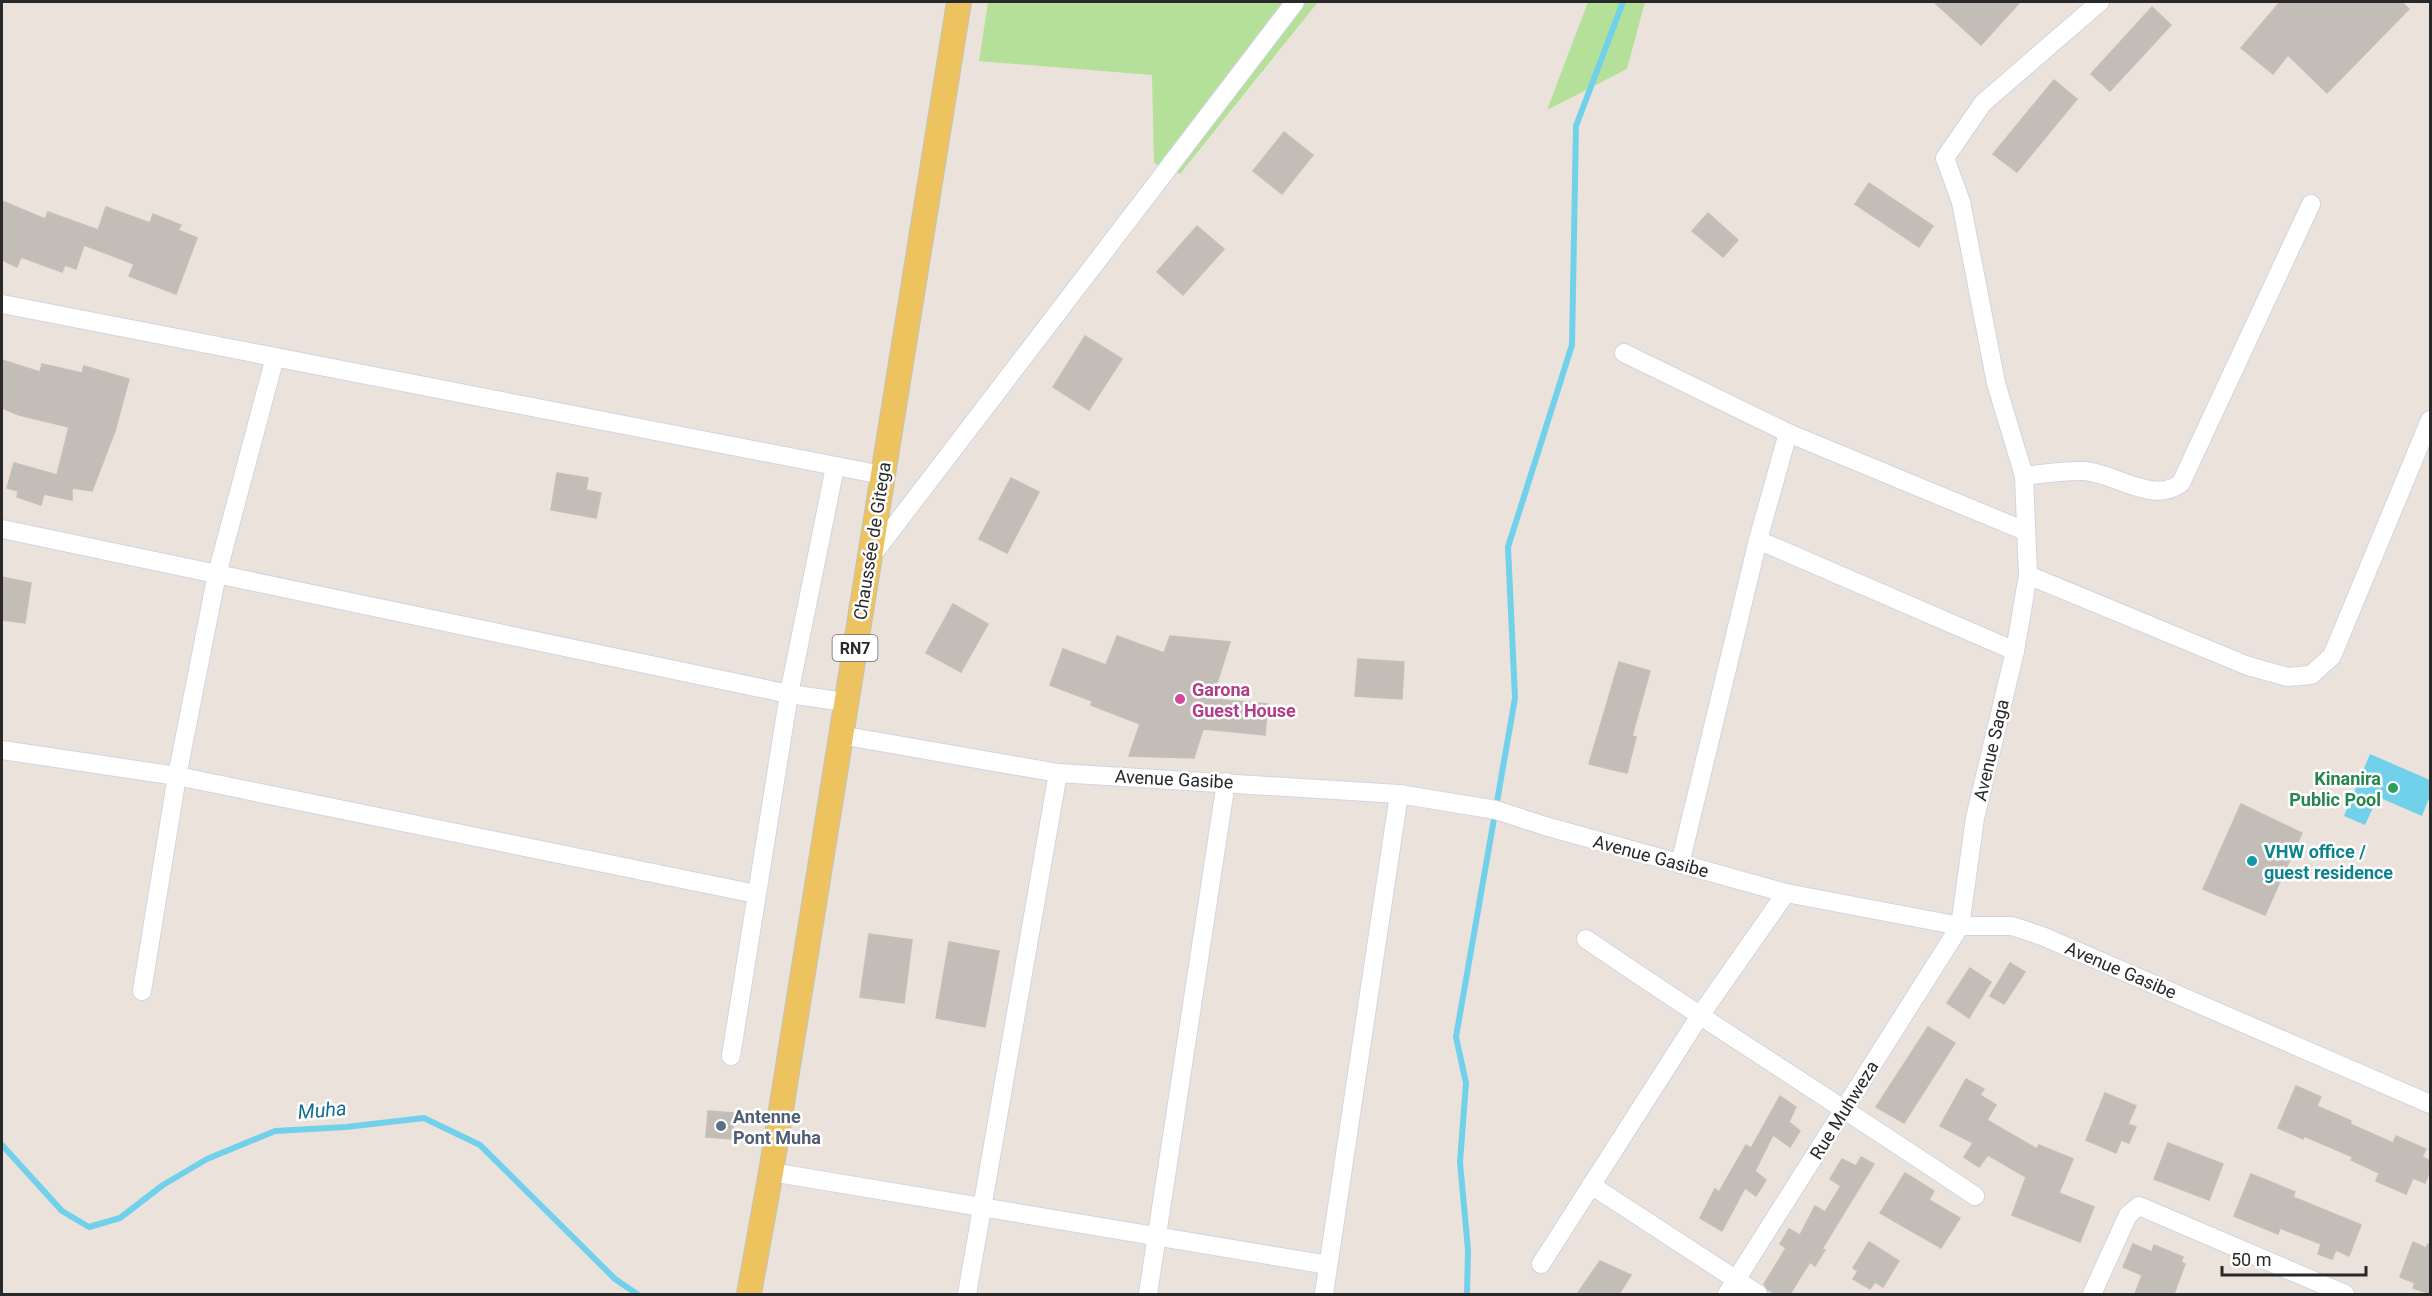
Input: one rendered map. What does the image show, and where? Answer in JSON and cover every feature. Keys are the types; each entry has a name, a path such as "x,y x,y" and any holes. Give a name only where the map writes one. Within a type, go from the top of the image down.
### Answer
{"main road":[{"name":"Chaussée de Gitega","path":"748,1294 771,1172 959,2"}],"street":[{"path":"870,558 1295,2"},
{"name":"Avenue Saga","path":"1960,926 1975,818 2015,651 2028,575 2024,476 1996,383 1961,202 1945,158 1983,103 2100,2"},
{"path":"2024,476 2083,471 2151,490 2164,491 2181,483 2311,204"},
{"path":"2,304 882,475"},
{"path":"1624,353 1788,433 2025,531"},
{"path":"142,991 177,776 217,574 275,357"},
{"path":"2028,575 2248,666 2288,677 2311,675 2332,656 2430,420"},
{"path":"1680,864 1758,540 1788,433"},
{"path":"731,1056 789,694 835,467"},
{"path":"2,529 789,694 845,702"},
{"path":"1758,540 2015,651"},
{"name":"Avenue Gasibe","path":"840,735 1058,773 1399,794 1496,810 1680,864 1786,892 1960,926 2012,926 2042,936 2430,1104"},
{"path":"2,750 177,776 756,894"},
{"path":"967,1294 1058,773"},
{"path":"1148,1294 1226,782"},
{"path":"1324,1294 1399,794"},
{"path":"1541,1264 1699,1017 1786,892"},
{"name":"Rue Muhweza","path":"1732,1287 1960,926"},
{"path":"1586,939 1699,1017 1845,1108 1975,1196"},
{"path":"771,1172 1328,1265"},
{"path":"1591,1185 1732,1287 1758,1294"},
{"path":"2092,1294 2128,1215 2139,1206 2147,1207 2344,1294"}],"green space":[{"path":"988,2 1318,2 1180,174 1154,163 1152,75 979,61"},
{"path":"1588,2 1645,2 1627,69 1547,110"}],"water":[{"name":"Kinanira Public Pool","path":"2370,754 2430,780 2430,796 2422,816 2378,797 2365,825 2344,816"}],"building":[{"path":"1934,2 2020,2 1981,45"},
{"path":"2280,2 2402,2 2409,9 2327,93 2288,55 2273,74 2241,48"},
{"path":"2152,7 2171,25 2110,91 2091,74"},
{"path":"2054,80 2077,99 2017,172 1993,154"},
{"path":"1284,132 1313,155 1282,194 1253,171"},
{"path":"1869,183 1933,226 1919,247 1855,204"},
{"path":"2,201 45,219 48,212 98,230 106,207 150,223 153,214 181,225 178,230 197,238 176,294 129,276 134,264 84,245 76,269 65,265 62,272 21,257 17,267 2,260"},
{"path":"1708,213 1738,240 1723,257 1692,231"},
{"path":"1197,226 1224,249 1183,295 1157,272"},
{"path":"1085,336 1122,359 1089,410 1053,387"},
{"path":"2,360 40,372 42,364 82,373 84,366 129,379 115,431 92,491 72,488 72,500 44,494 41,505 17,497 18,491 7,488 14,463 57,475 69,427 19,415 2,408"},
{"path":"557,473 588,478 586,490 601,493 596,518 551,510"},
{"path":"1011,478 1039,492 1007,553 979,539"},
{"path":"2,577 31,583 25,623 2,620"},
{"path":"953,604 988,624 961,672 926,653"},
{"path":"1117,636 1164,653 1170,636 1230,642 1212,699 1268,704 1265,735 1203,729 1194,758 1129,756 1140,724 1091,705 1092,701 1050,685 1063,649 1106,665"},
{"path":"1358,659 1404,662 1402,699 1355,696"},
{"path":"1619,662 1650,671 1632,736 1636,737 1627,773 1589,764"},
{"name":"VHW office / guest residence","path":"2241,804 2302,833 2265,915 2203,889"},
{"path":"869,934 912,940 904,1003 860,997"},
{"path":"949,942 999,951 985,1027 936,1018"},
{"path":"2010,963 2025,972 2004,1004 1990,996"},
{"path":"1970,968 1991,982 1969,1018 1947,1003"},
{"path":"1928,1027 1955,1043 1904,1123 1876,1107"},
{"path":"1966,1079 1984,1089 1980,1095 1996,1105 1987,1120 2037,1149 2039,1145 2073,1159 2059,1193 2094,1207 2080,1242 2012,1215 2026,1177 1988,1155 1979,1167 1964,1157 1973,1143 1940,1126"},
{"path":"2296,1086 2321,1097 2317,1106 2351,1121 2350,1124 2393,1143 2396,1136 2426,1149 2422,1157 2430,1161 2430,1170 2425,1183 2413,1178 2406,1194 2376,1181 2379,1173 2351,1160 2353,1157 2304,1136 2303,1139 2278,1128"},
{"path":"2105,1093 2136,1106 2128,1124 2136,1127 2129,1143 2121,1140 2116,1153 2086,1140"},
{"path":"1780,1096 1796,1107 1789,1122 1800,1131 1790,1147 1773,1135 1755,1171 1766,1180 1756,1196 1745,1188 1722,1231 1700,1218 1715,1189 1719,1192 1746,1145 1751,1148"},
{"path":"708,1111 734,1113 732,1139 706,1137"},
{"path":"2168,1143 2223,1164 2209,1200 2154,1179"},
{"path":"1861,1157 1874,1164 1822,1249 1825,1250 1815,1266 1810,1262 1790,1294 1776,1294 1768,1290 1764,1284 1786,1248 1780,1244 1789,1229 1800,1235 1815,1206 1825,1212 1841,1186 1830,1179 1842,1159 1856,1166"},
{"path":"1905,1173 1934,1191 1929,1200 1960,1218 1941,1248 1880,1213"},
{"path":"2251,1174 2295,1192 2293,1197 2361,1225 2349,1256 2336,1250 2332,1259 2318,1254 2321,1244 2280,1228 2278,1234 2234,1216"},
{"path":"1869,1242 1899,1261 1883,1287 1875,1282 1870,1289 1853,1279 1858,1271 1853,1268"},
{"path":"2413,1242 2426,1248 2428,1244 2430,1245 2430,1294 2413,1288 2415,1283 2400,1277"},
{"path":"2133,1244 2152,1252 2154,1245 2183,1257 2181,1262 2185,1264 2174,1294 2135,1294 2142,1275 2123,1267"},
{"path":"1600,1261 1631,1275 1619,1294 1577,1294"}],"waterway":[{"path":"1467,1294 1468,1250 1460,1162 1466,1083 1456,1037 1515,698 1508,547 1572,345 1576,126 1623,2"},
{"name":"Muha","path":"2,1145 62,1211 89,1227 120,1218 163,1185 207,1159 275,1131 346,1127 424,1118 480,1145 615,1279 637,1294"}],"place":[{"name":"Garona Guest House","path":"1180,699"},
{"name":"Kinanira Public Pool","path":"2393,788"},
{"name":"VHW office / guest residence","path":"2252,861"},
{"name":"Antenne Pont Muha","path":"721,1126"}]}
